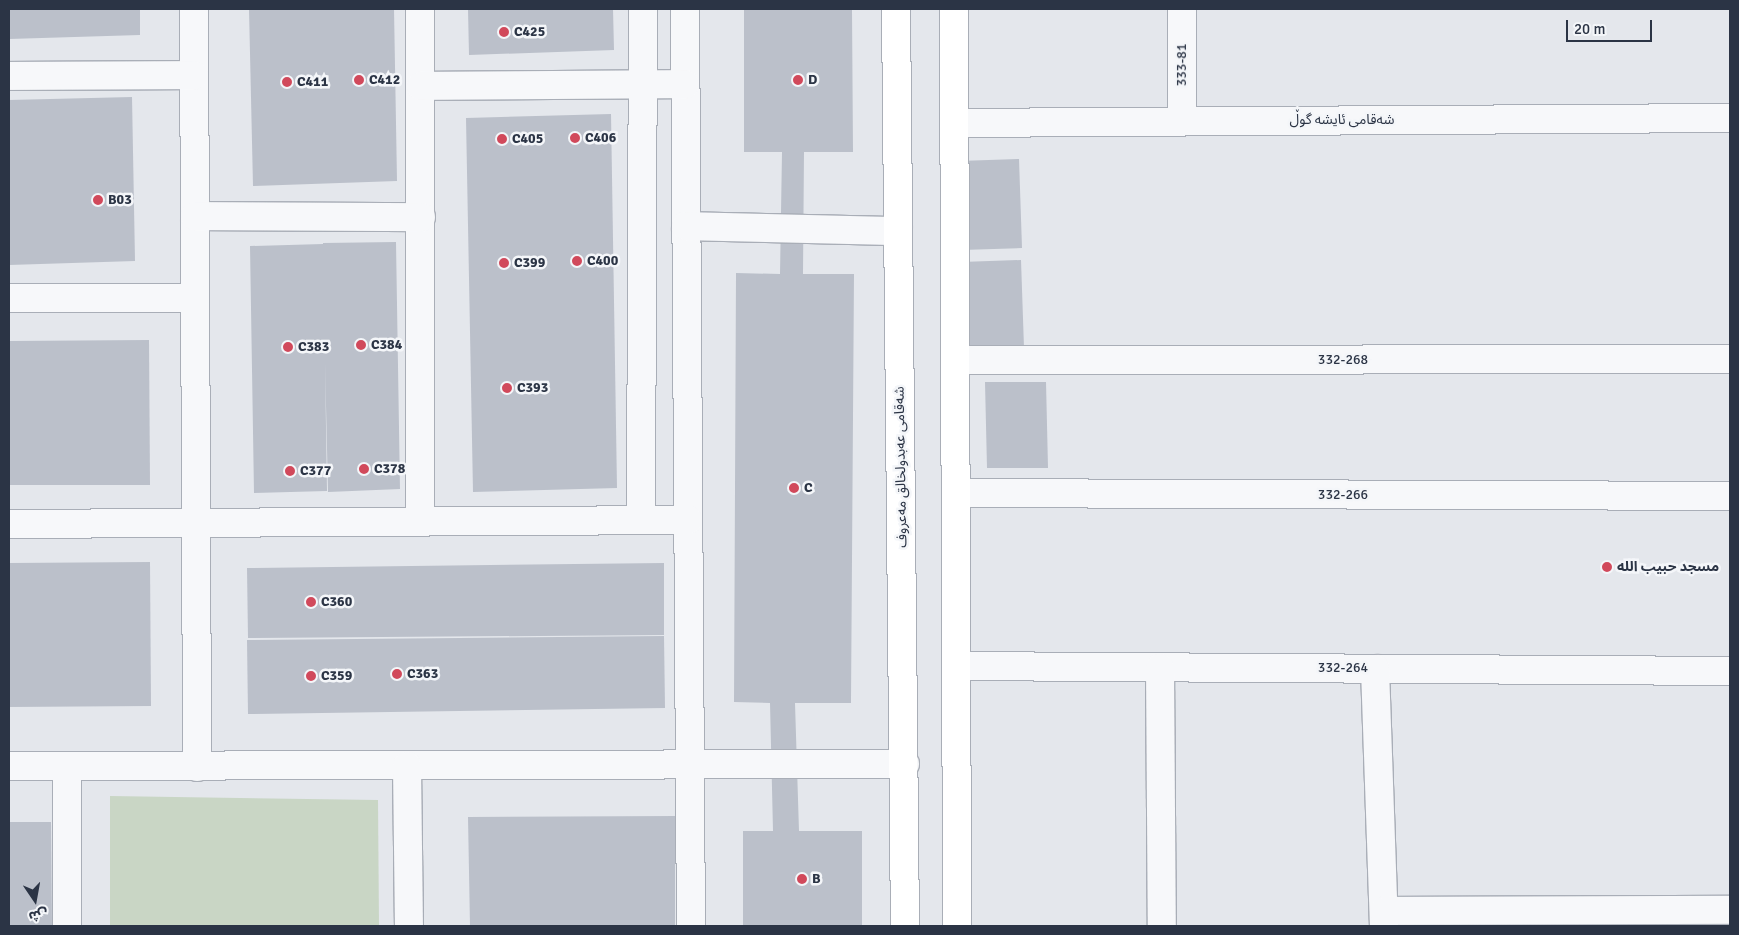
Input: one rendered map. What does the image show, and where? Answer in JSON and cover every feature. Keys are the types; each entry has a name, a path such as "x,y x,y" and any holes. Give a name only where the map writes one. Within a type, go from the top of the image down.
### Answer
{"main road":[{"name":"شەقامی عەبدولخالق مەعروف","path":"896,9 906,926"},
{"path":"954,9 956,926"}],"street":[{"path":"194,9 197,767"},
{"path":"420,9 420,522"},
{"path":"641,520 643,9"},
{"path":"685,9 690,926"},
{"name":"333-81","path":"1182,9 1182,121"},
{"path":"9,76 194,75"},
{"path":"421,86 644,86 686,84"},
{"name":"شەقامی ئایشە گوڵ","path":"954,123 1730,118"},
{"path":"195,216 421,217"},
{"path":"686,226 898,231"},
{"path":"9,298 195,298"},
{"name":"332-268","path":"955,360 1730,359"},
{"name":"332-266","path":"956,493 1730,496"},
{"path":"9,524 196,525 688,520"},
{"name":"332-264","path":"956,666 1730,671"},
{"path":"1160,668 1162,926"},
{"path":"1375,669 1384,918 1730,910"},
{"path":"9,766 690,766 905,764"},
{"path":"406,766 409,926"},
{"path":"67,767 67,926"}],"green space":[{"path":"110,796 378,800 379,926 110,926"}],"building":[{"path":"9,9 140,9 140,35 9,39"},
{"path":"249,9 394,9 397,181 253,186"},
{"path":"468,9 613,9 614,50 469,55"},
{"name":"C","path":"744,9 852,9 853,152 804,152 803,274 854,274 851,703 795,703 799,831 862,831 862,926 743,926 743,831 773,831 770,703 734,702 736,273 780,274 782,152 744,152"},
{"path":"132,97 135,261 9,265 9,100"},
{"path":"611,114 617,488 473,492 466,118"},
{"path":"1019,159 1022,248 962,250 959,161"},
{"path":"396,242 400,489 328,492 325,362 327,491 254,493 250,246"},
{"path":"1021,260 1024,348 964,350 961,262"},
{"path":"149,340 150,485 9,485 9,341"},
{"path":"985,382 1046,382 1048,468 987,468"},
{"path":"150,562 151,706 9,707 9,563"},
{"path":"664,563 664,635 248,638 247,568"},
{"path":"664,636 665,708 248,714 247,640"},
{"path":"675,816 675,926 470,926 468,817"},
{"path":"9,822 51,822 52,926 9,926"}],"place":[{"name":"C425","path":"504,32"},
{"name":"C412","path":"359,80"},
{"name":"D","path":"798,80"},
{"name":"C411","path":"287,82"},
{"name":"C406","path":"575,138"},
{"name":"C405","path":"502,139"},
{"name":"B03","path":"98,200"},
{"name":"C400","path":"577,261"},
{"name":"C399","path":"504,263"},
{"name":"C384","path":"361,345"},
{"name":"C383","path":"288,347"},
{"name":"C393","path":"507,388"},
{"name":"C378","path":"364,469"},
{"name":"C377","path":"290,471"},
{"name":"C","path":"794,488"},
{"name":"مسجد حبيب الله","path":"1607,567"},
{"name":"C360","path":"311,602"},
{"name":"C363","path":"397,674"},
{"name":"C359","path":"311,676"},
{"name":"B","path":"802,879"}]}
